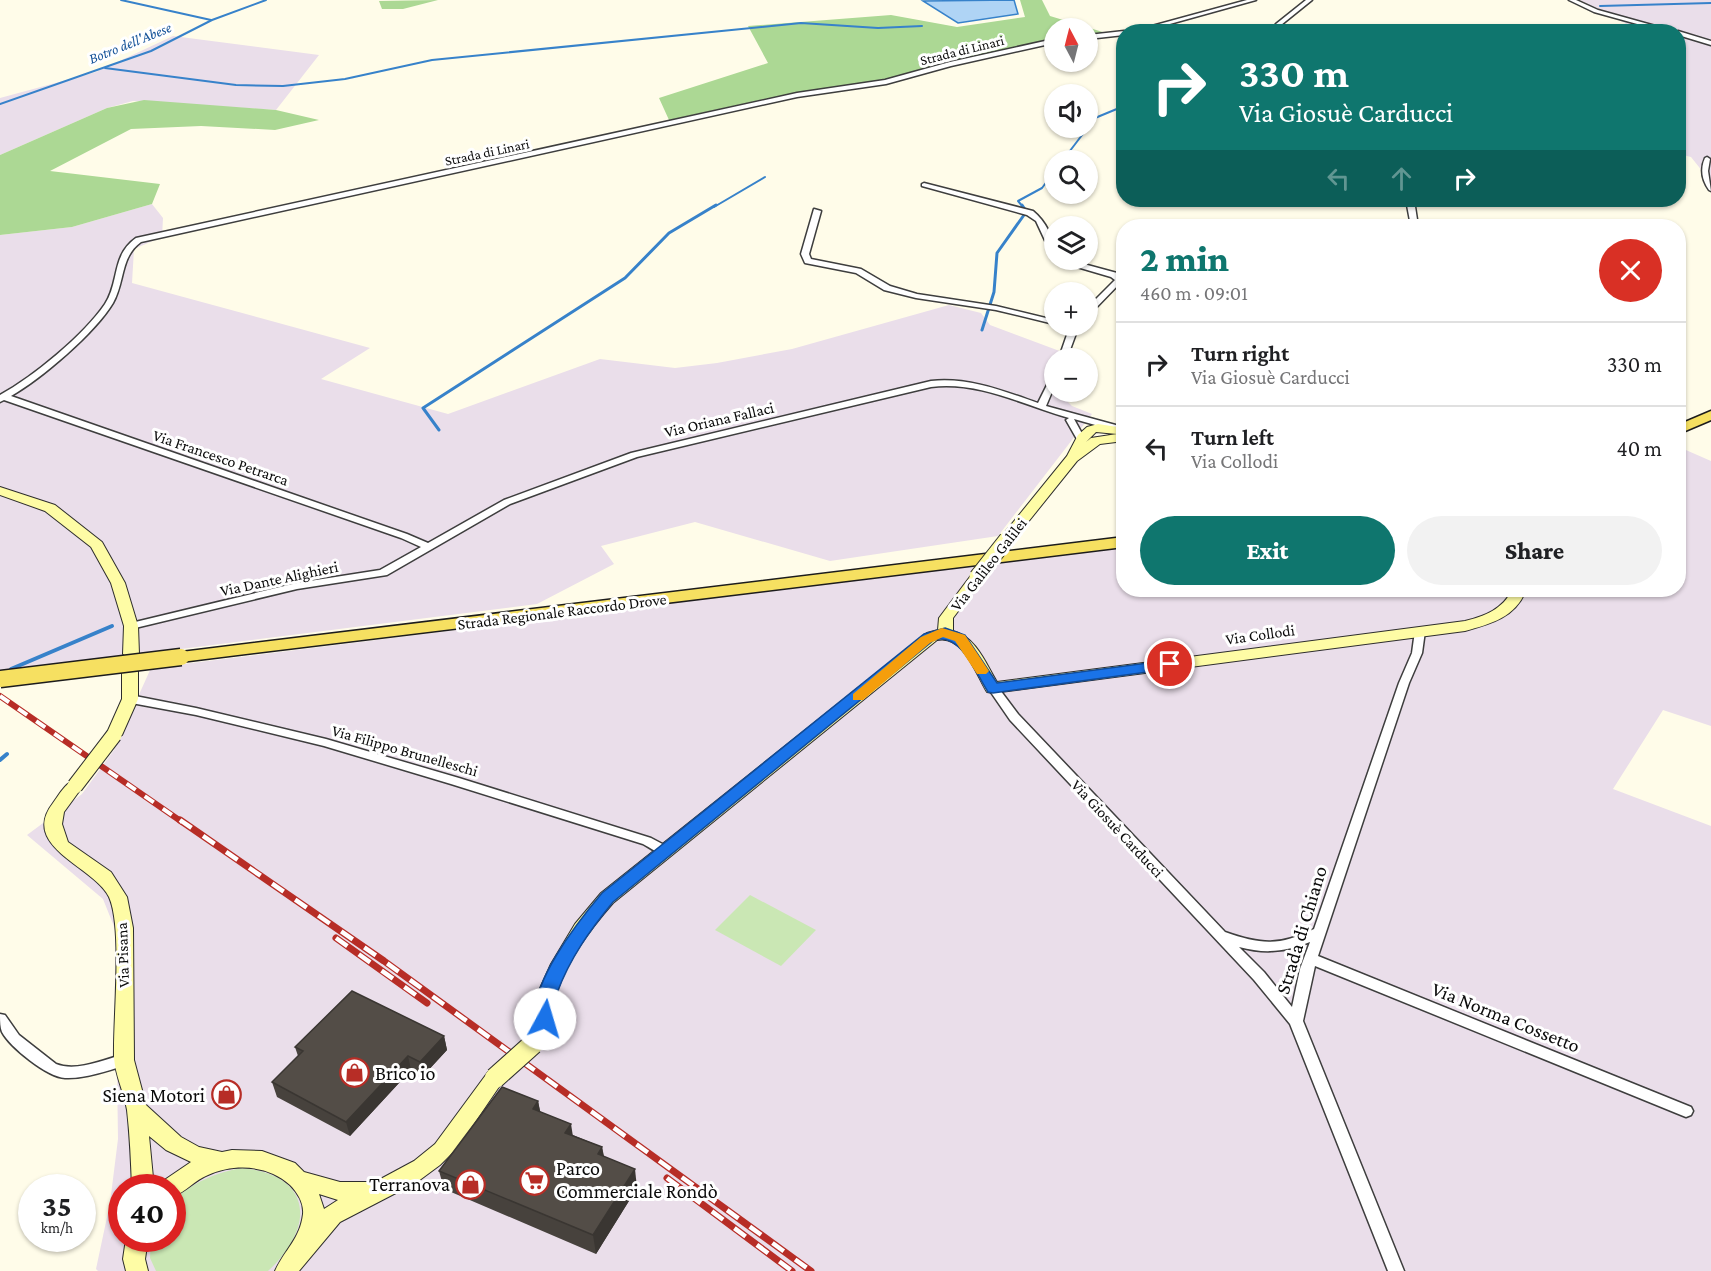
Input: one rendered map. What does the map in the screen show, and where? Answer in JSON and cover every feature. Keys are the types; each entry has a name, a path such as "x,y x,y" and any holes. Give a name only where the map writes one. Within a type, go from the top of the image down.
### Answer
{"main road":[{"path":"1686,426 1711,415"},
{"path":"930,566 970,555 1088,539 1116,533"},
{"name":"Strada Regionale Raccordo Drove","path":"0,679 1116,543"}],"street":[{"path":"1163,24 1252,0"},
{"path":"1279,24 1309,0"},
{"path":"1572,0 1596,11 1644,24"},
{"path":"1098,37 1116,34"},
{"path":"1686,36 1711,44"},
{"name":"Strada di Linari","path":"2,398 42,370 110,304 124,252 139,240 797,95 886,82 950,64 1044,43"},
{"path":"1709,156 1711,167"},
{"path":"1709,156 1704,167 1706,181 1711,189"},
{"path":"924,185 1030,213 1039,220 1044,230"},
{"path":"817,212 805,254 808,261 858,271 887,288 916,296 996,308 1044,320"},
{"path":"1097,270 1116,276"},
{"path":"1098,302 1116,285"},
{"name":"Via Oriana Fallaci","path":"428,547 507,502 634,454 946,381 973,384 1041,407"},
{"name":"Via Francesco Petrarca","path":"2,398 404,536 428,547"},
{"path":"1041,407 1044,401"},
{"path":"1041,407 1116,430"},
{"path":"1041,407 1096,435 1116,434"},
{"path":"1082,418 1096,435"},
{"path":"1070,420 1081,439"},
{"path":"1072,458 1081,439 1090,430 1096,435"},
{"path":"1072,458 1096,435"},
{"name":"Via Galileo Galilei","path":"293,1263 330,1217 412,1175 439,1154 474,1102 495,1078 544,1032 545,1001 550,985 584,927 613,892 925,640 945,632 946,618 1072,458"},
{"name":"Via Pisana","path":"0,491 50,508 97,545 118,583 131,626 130,699 114,735 56,811 53,824 62,846 105,877 118,897 124,928 124,1060 137,1109 143,1174"},
{"name":"Via Dante Alighieri","path":"131,626 297,586 383,573 428,547"},
{"name":"Via Collodi","path":"993,688 1468,625 1493,616 1509,606 1515,597"},
{"name":"Strada di Chiano","path":"1396,1271 1296,1021 1311,959 1404,683 1416,657 1420,631"},
{"name":"Via Giosuè Carducci","path":"945,632 963,641 1014,717 1259,976 1296,1021"},
{"name":"Via Filippo Brunelleschi","path":"130,699 225,718 363,754 647,840 666,850"},
{"path":"1219,935 1251,947 1278,949 1321,931"},
{"name":"Via Norma Cossetto","path":"1311,959 1686,1111"},
{"path":"0,1018 14,1039 51,1068 61,1072 78,1072 124,1060"},
{"name":"Via Pisana","path":"137,1109 162,1136 178,1148 198,1157 222,1161"},
{"name":"Via Pisana","path":"186,1178 222,1161 245,1158 268,1160 287,1167 302,1180"},
{"path":"293,1263 311,1227 313,1210 309,1193 302,1180"},
{"name":"Via Galileo Galilei","path":"302,1180 340,1191 366,1192 387,1188"}],"shaded area":[{"path":"1580,0 1711,0 1711,182 1691,157 1686,156 1686,24 1626,24"},
{"path":"173,36 319,55 276,110 133,101 107,108 0,155 0,98 96,72"},
{"path":"152,204 163,218 162,237 134,249 132,283 370,348 321,379 448,414 600,359 675,368 717,363 792,349 949,305 981,313 990,325 1052,348 1044,348 1044,402 1068,402 1092,414 998,536 830,561 695,522 601,546 614,564 537,604 0,672 0,235 72,227"},
{"path":"1686,450 1711,461 1711,726 1663,710 1613,789 1711,826 1711,1271 98,1271 96,1269 108,1212 108,1252 186,1252 186,1174 114,1174 118,1139 115,929 103,899 27,835 82,794 114,750 151,668 1116,548 1116,597 1686,597"}],"green space":[{"path":"438,0 403,9 382,9 379,1"},
{"path":"1020,0 1042,0 1050,16 1057,18 1044,18 1044,42 878,81 765,99 669,120 659,98 768,63 748,26 891,15 957,27 1025,17"},
{"path":"144,100 276,110 319,120 275,130 201,126 131,129 50,171 160,184 152,204 72,227 0,235 0,155 107,108"},
{"path":"750,895 816,930 781,966 715,930"},
{"path":"242,1168 266,1173 283,1181 294,1192 300,1206 299,1221 294,1238 283,1255 268,1271 156,1271 150,1258 150,1252 186,1252 186,1190 205,1179"}],"water":[{"path":"1014,0 1018,14 958,23 923,1"}],"building":[{"name":"Brico io","path":"352,991 444,1036 420,1062 408,1056 346,1122 272,1082 303,1051 295,1047"},
{"name":"Parco Commerciale Rondò","path":"502,1087 538,1101 533,1109 571,1124 565,1133 602,1147 598,1154 635,1169 593,1235 439,1171"}],"waterway":[{"path":"121,0 211,20"},
{"name":"Botro dell'Abese","path":"0,104 151,51 212,20 266,0"},
{"path":"1600,6 1711,3"},
{"path":"105,68 236,85 283,86 345,79 432,60 801,23 878,28 922,26"},
{"path":"1071,150 1095,118 1116,109"},
{"path":"714,207 765,177"},
{"path":"1023,207 1018,201 1044,185"},
{"path":"439,430 423,408 625,278 669,233 716,205"},
{"path":"1022,205 1026,211"},
{"path":"982,330 994,292 997,253 1024,215"},
{"path":"11,669 112,626"},
{"path":"0,760 7,754"}],"railway":[{"path":"0,696 182,822"},
{"path":"180,820 384,961 811,1271"},
{"path":"336,938 427,1003"},
{"path":"667,1178 792,1271"}],"slow traffic":[{"path":"858,697 925,640 942,633 949,633 960,638 982,671"}],"place":[{"name":"Brico io","path":"354,1073"},
{"name":"Siena Motori","path":"226,1095"},
{"name":"Parco Commerciale Rondò","path":"535,1180"},
{"name":"Terranova","path":"471,1184"}],"route":[{"path":"545,1019 546,996 570,947 596,910 620,886 929,637 945,632 960,638 993,688 1170,664"}]}
